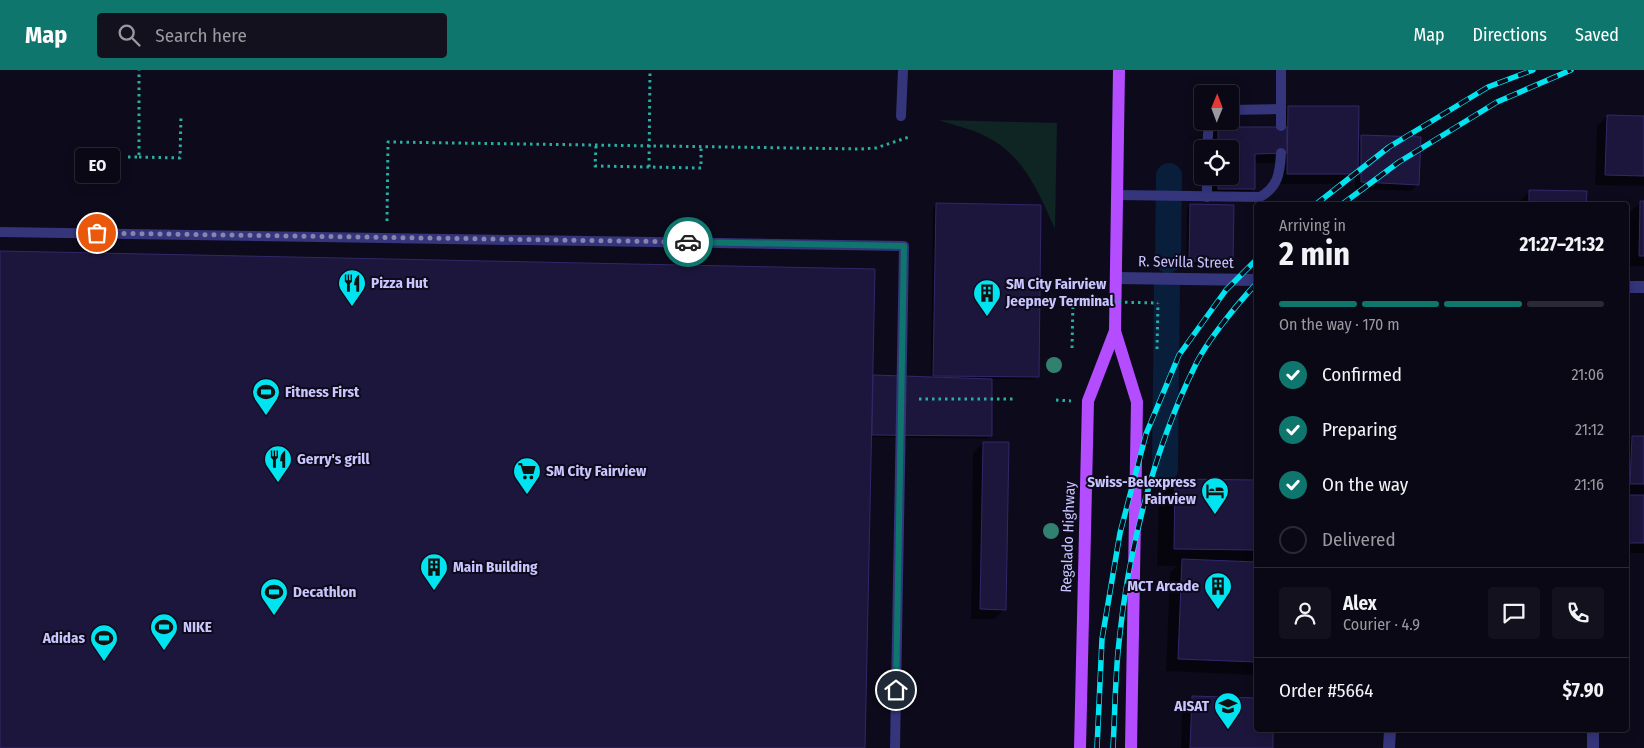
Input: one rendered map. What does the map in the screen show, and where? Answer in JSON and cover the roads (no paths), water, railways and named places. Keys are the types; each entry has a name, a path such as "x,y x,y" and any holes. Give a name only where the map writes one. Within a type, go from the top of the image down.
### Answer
{"main road":[{"name":"Regalado Highway","path":"1119,70 1115,331 1138,402 1131,748"},
{"name":"Regalado Highway","path":"1080,748 1088,401 1115,331"}],"street":[{"name":"R. Sevilla Street","path":"1116,278 1254,280"},
{"path":"1629,287 1644,287"},
{"path":"1389,748 1390,732"},
{"path":"1593,732 1593,748"}],"lane":[{"path":"901,116 903,70"},
{"path":"1281,126 1282,70"},
{"path":"1239,110 1280,109"},
{"path":"1118,195 1250,198 1268,192 1280,173 1281,153"},
{"path":"1207,185 1207,197"},
{"path":"0,232 904,246 895,748"}],"waterway":[{"path":"1168,260 1169,176"},
{"path":"1165,469 1167,287"}],"railway":[{"path":"1319,202 1389,147 1488,87 1533,70"},
{"path":"1345,202 1399,162 1497,102 1571,70"},
{"path":"1097,748 1102,639 1120,533 1146,434 1179,355 1226,290 1254,262"},
{"path":"1113,748 1117,668 1123,607 1136,536 1155,466 1180,398 1200,356 1240,301 1254,286"}],"place":[{"name":"EO","path":"97,233"},
{"name":"Pizza Hut","path":"352,307"},
{"name":"SM City Fairview Jeepney Terminal","path":"987,317"},
{"name":"Fitness First","path":"266,416"},
{"name":"Gerry's grill","path":"278,483"},
{"name":"SM City Fairview","path":"527,495"},
{"name":"Swiss-Belexpress Fairview","path":"1215,515"},
{"name":"Main Building","path":"434,591"},
{"name":"MCT Arcade","path":"1218,610"},
{"name":"Decathlon","path":"274,616"},
{"name":"NIKE","path":"164,651"},
{"name":"Adidas","path":"104,662"},
{"name":"AISAT","path":"1228,730"}]}
